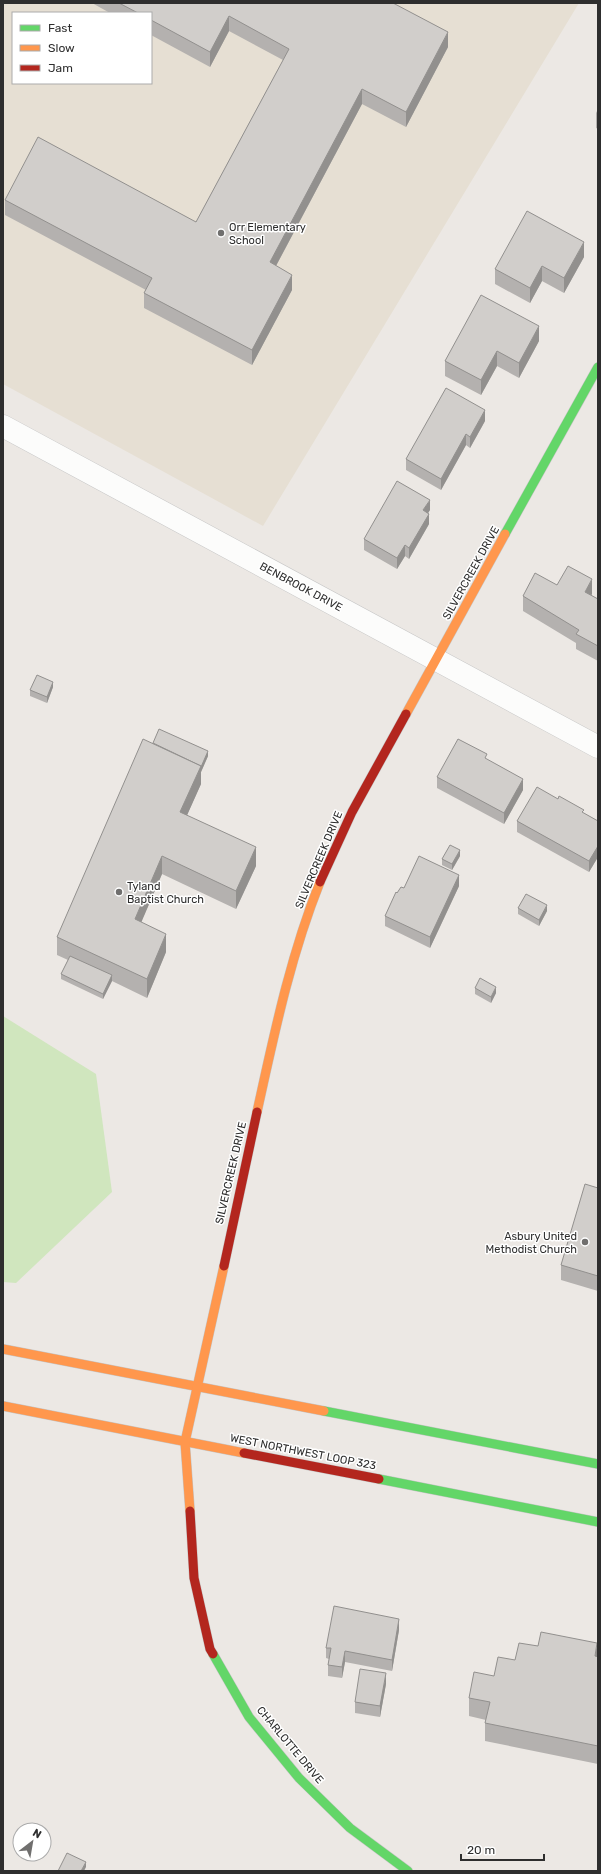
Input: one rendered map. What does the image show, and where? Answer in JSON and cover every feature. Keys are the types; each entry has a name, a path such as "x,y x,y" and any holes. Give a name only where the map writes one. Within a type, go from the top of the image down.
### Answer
{"main road":[{"name":"SILVERCREEK DRIVE","path":"196,1388 278,1017 308,914 325,870 345,826 598,367"},
{"path":"3,1349 196,1388 598,1464"},
{"name":"CHARLOTTE DRIVE","path":"196,1388 185,1442 194,1578 210,1649 249,1717 298,1778 350,1828 408,1871"},
{"name":"WEST NORTHWEST LOOP 323","path":"3,1406 598,1522"}],"street":[{"name":"BENBROOK DRIVE","path":"3,426 598,747"}],"shaded area":[{"name":"Orr Elementary School","path":"3,3 579,3 263,526 3,384"}],"green space":[{"path":"3,1016 96,1074 112,1192 16,1283 3,1282"}],"building":[{"path":"119,3 393,3 448,32 406,112 362,89 270,262 292,275 252,350 144,293 152,278 5,200 38,137 196,222 289,49 229,16 210,52 152,21 152,12 136,12"},
{"path":"527,211 584,242 564,278 542,266 530,288 495,269"},
{"path":"481,295 539,326 519,363 497,351 481,380 445,361"},
{"path":"446,388 485,410 470,437 466,434 441,479 406,459"},
{"path":"397,481 430,500 423,510 429,514 409,548 405,545 397,558 364,539"},
{"path":"568,566 592,579 585,592 598,599 598,646 576,634 579,630 523,596 535,573 557,585"},
{"path":"37,675 53,682 47,697 30,690"},
{"path":"159,729 208,751 201,767 153,743"},
{"name":"Tyland Baptist Church","path":"143,739 201,766 180,812 256,847 236,891 162,856 135,919 166,934 147,979 57,937"},
{"path":"458,739 487,754 485,758 523,779 504,813 437,777"},
{"path":"537,787 558,799 559,796 584,810 582,812 598,821 598,846 589,861 517,821"},
{"path":"450,845 460,850 452,864 442,859"},
{"path":"419,856 459,875 430,937 385,916 396,892 397,893 401,887 404,888"},
{"path":"526,894 547,905 539,920 518,908"},
{"path":"70,956 112,975 103,994 61,974"},
{"path":"480,978 496,987 491,997 475,988"},
{"name":"Asbury United Methodist Church","path":"585,1184 598,1188 598,1276 561,1265"},
{"path":"334,1606 399,1619 392,1660 345,1651 342,1667 328,1665 331,1648 326,1648"},
{"path":"541,1632 597,1643 595,1656 598,1657 598,1746 485,1723 490,1702 469,1698 474,1672 494,1676 498,1657 515,1660 519,1643 538,1646"},
{"path":"360,1669 386,1673 380,1706 355,1702"},
{"path":"67,1853 86,1862 81,1871 58,1871"}],"traffic: fast":[{"path":"505,534 598,367"},
{"path":"324,1411 598,1464"},
{"path":"379,1479 598,1522"},
{"path":"213,1654 249,1717 299,1778 350,1828 408,1871"}],"traffic: slow":[{"path":"406,714 505,534"},
{"path":"257,1112 276,1025 291,967 309,910 320,882"},
{"path":"190,1511 185,1442 224,1266"},
{"path":"3,1349 324,1411"},
{"path":"3,1406 244,1453"}],"traffic: jam":[{"path":"320,882 352,812 406,714"},
{"path":"224,1266 257,1112"},
{"path":"244,1453 379,1479"},
{"path":"190,1511 194,1578 210,1649 213,1654"}],"place":[{"name":"Orr Elementary School","path":"221,233"},
{"name":"Tyland Baptist Church","path":"119,892"},
{"name":"Asbury United Methodist Church","path":"585,1242"}]}
